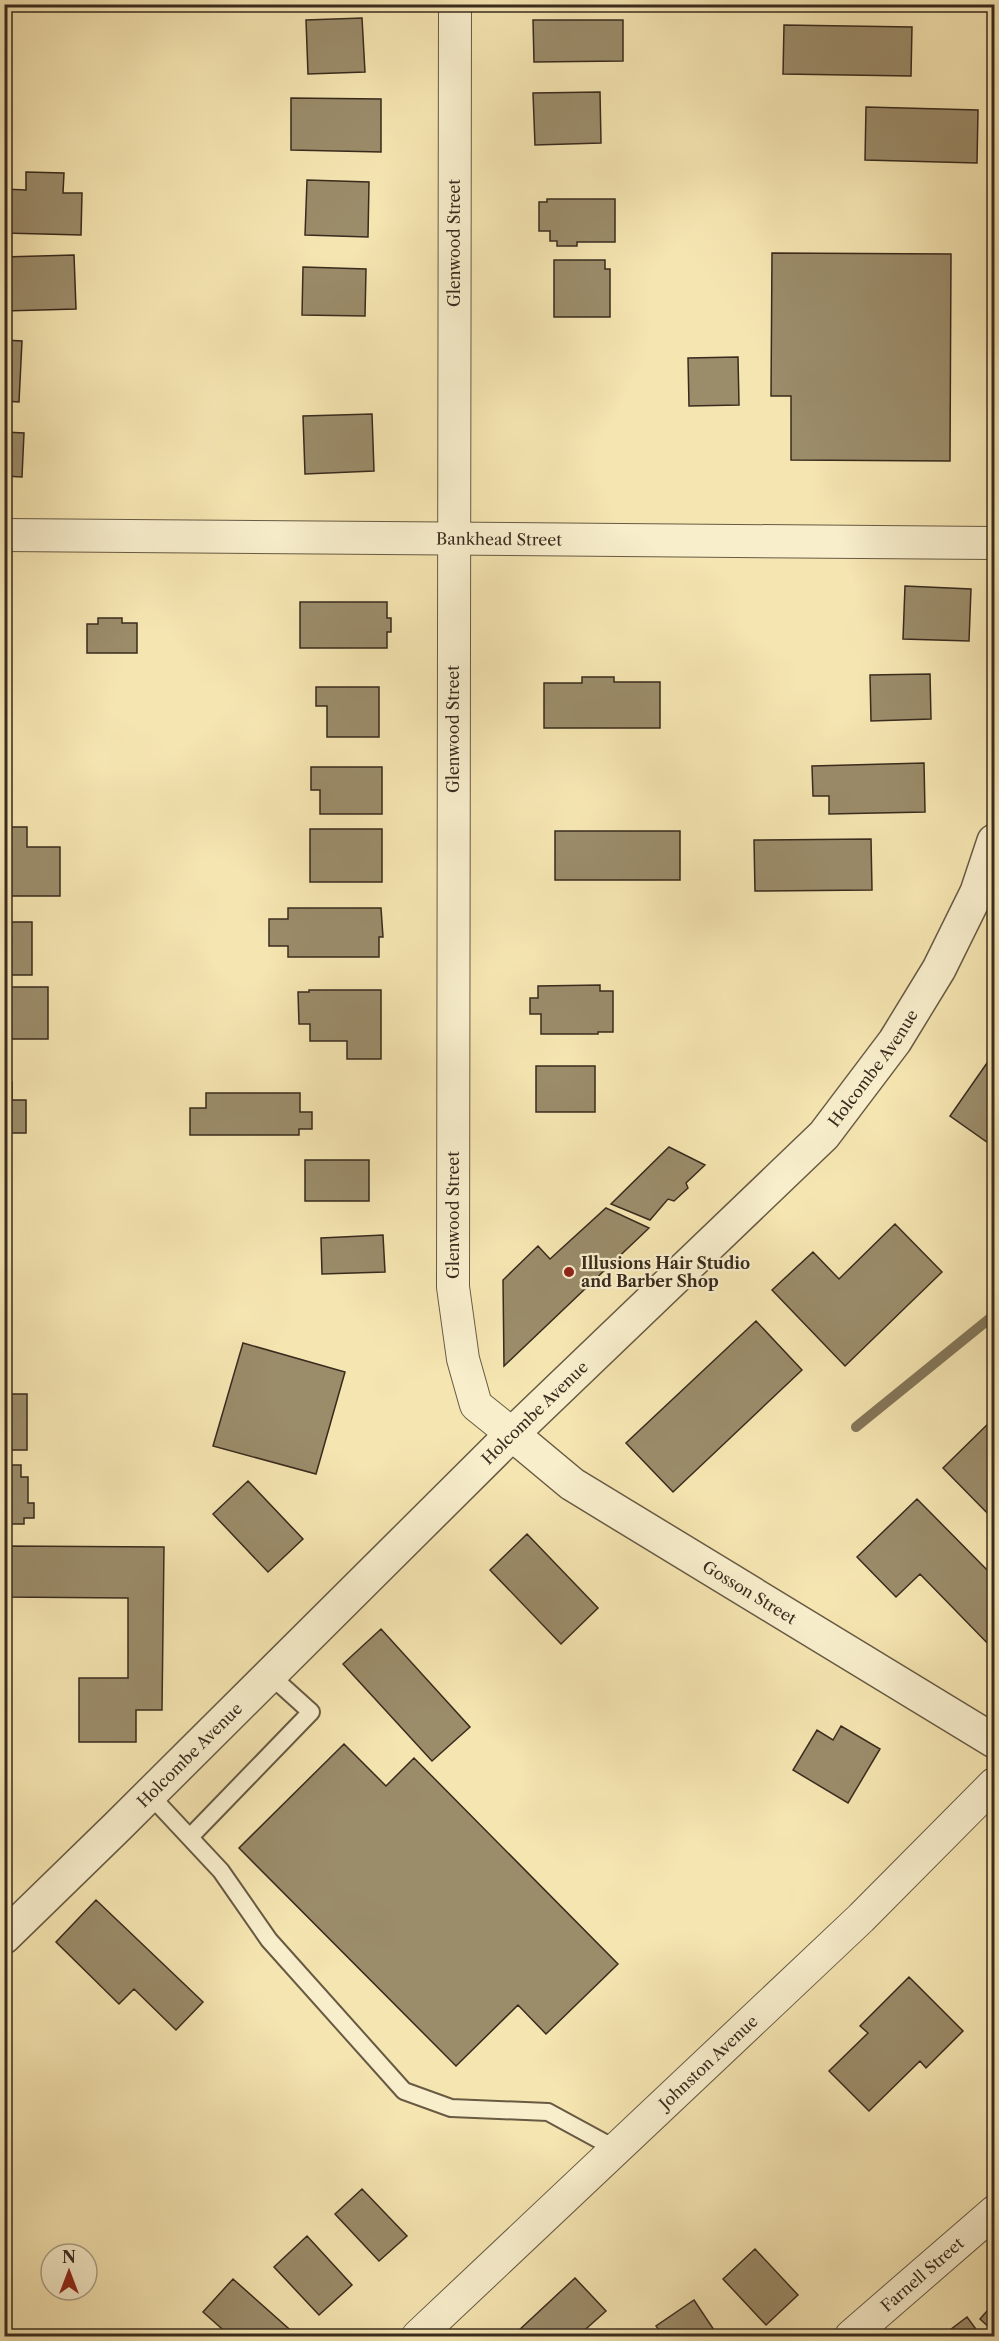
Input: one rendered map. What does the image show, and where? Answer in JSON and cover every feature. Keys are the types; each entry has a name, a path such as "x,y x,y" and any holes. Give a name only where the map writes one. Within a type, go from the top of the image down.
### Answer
{"street":[{"name":"Glenwood Street","path":"455,4 453,1287 463,1359 476,1405 512,1434"},
{"name":"Bankhead Street","path":"4,535 994,543"},
{"name":"Holcombe Avenue","path":"4,1937 150,1795 512,1434 824,1135 896,1041 939,969 977,892 994,841"},
{"name":"Gosson Street","path":"512,1434 572,1484 994,1741"},
{"name":"Johnston Avenue","path":"418,2337 861,1918 994,1784"},
{"name":"Farnell Street","path":"850,2337 994,2212"}],"lane":[{"path":"190,1837 311,1712 270,1675"},
{"path":"150,1795 221,1871 269,1940 404,2091 451,2108 548,2112 616,2149"}],"building":[{"path":"886,4 957,4 957,8 886,9"},
{"path":"362,18 365,72 308,74 306,20"},
{"path":"533,20 623,20 623,61 534,62"},
{"path":"784,25 912,27 911,76 783,74"},
{"path":"600,92 601,143 535,145 533,93"},
{"path":"291,98 381,99 381,152 291,150"},
{"path":"4,100 9,100 11,170 4,170"},
{"path":"866,107 978,110 977,163 865,160"},
{"path":"26,172 64,173 63,193 82,193 81,235 4,233 4,189 26,190"},
{"path":"307,180 369,182 368,237 305,235"},
{"path":"547,199 615,199 615,242 577,242 577,246 557,246 557,241 550,241 550,231 539,231 539,202 547,202"},
{"path":"772,253 951,254 950,461 791,460 791,396 771,396"},
{"path":"74,255 76,309 4,311 4,257"},
{"path":"554,260 605,260 605,269 610,269 610,317 554,317"},
{"path":"303,267 366,269 365,316 302,315"},
{"path":"4,340 22,341 19,402 4,401"},
{"path":"738,357 739,405 689,406 688,358"},
{"path":"372,414 374,471 305,474 303,416"},
{"path":"4,432 24,433 22,477 4,476"},
{"path":"905,586 971,589 969,641 903,639"},
{"path":"300,602 387,602 387,618 391,618 391,632 387,632 387,648 300,648"},
{"path":"98,618 122,618 122,623 137,623 137,653 87,653 87,624 98,624"},
{"path":"930,674 931,719 871,721 870,675"},
{"path":"582,677 614,677 614,682 660,682 660,728 544,728 544,683 582,683"},
{"path":"316,687 379,687 379,737 327,737 327,706 316,706"},
{"path":"4,696 11,696 11,730 4,730"},
{"path":"924,763 925,812 829,814 829,796 813,796 812,766"},
{"path":"311,767 382,767 382,814 320,814 320,790 311,790"},
{"path":"4,827 27,827 27,847 60,847 60,896 4,896"},
{"path":"310,829 382,829 382,882 310,882"},
{"path":"555,831 680,831 680,880 555,880"},
{"path":"871,839 872,890 755,891 754,840"},
{"path":"288,908 381,908 383,937 379,937 379,957 288,957 288,946 269,946 269,919 288,919"},
{"path":"4,915 10,915 10,922 32,922 32,975 4,975"},
{"path":"600,985 600,991 613,991 613,1032 541,1034 541,1014 530,1014 530,998 538,998 538,986"},
{"path":"4,987 48,987 48,1039 4,1039"},
{"path":"309,990 381,990 381,1059 347,1059 347,1041 310,1041 310,1024 299,1024 298,992 309,992"},
{"path":"994,1053 994,1147 950,1116"},
{"path":"536,1066 595,1066 595,1112 536,1112"},
{"path":"4,1082 12,1082 12,1100 26,1100 26,1133 4,1133"},
{"path":"206,1093 300,1093 300,1112 312,1112 312,1129 299,1129 299,1135 190,1135 190,1108 206,1108"},
{"path":"669,1147 705,1165 686,1183 688,1188 674,1201 668,1199 650,1220 611,1204"},
{"path":"305,1160 369,1160 369,1201 305,1201"},
{"path":"606,1208 649,1228 504,1366 503,1280 538,1246 550,1259"},
{"path":"895,1224 942,1272 845,1366 772,1290 813,1252 839,1279"},
{"path":"383,1235 385,1272 322,1274 321,1238"},
{"path":"756,1321 802,1370 673,1492 626,1443"},
{"path":"243,1343 345,1372 316,1474 213,1446"},
{"path":"4,1394 27,1394 27,1450 4,1450"},
{"path":"994,1418 994,1520 943,1468"},
{"path":"4,1465 21,1465 21,1477 28,1477 28,1503 34,1503 34,1518 24,1518 24,1524 4,1524"},
{"path":"248,1481 303,1539 268,1572 213,1514"},
{"path":"917,1499 994,1577 994,1650 920,1574 896,1597 857,1557"},
{"path":"527,1534 598,1608 561,1644 490,1570"},
{"path":"4,1546 164,1547 162,1710 136,1710 136,1742 79,1742 79,1678 128,1678 128,1598 4,1597"},
{"path":"381,1629 470,1727 432,1761 343,1664"},
{"path":"841,1726 880,1749 848,1803 793,1770 817,1730 833,1740"},
{"path":"344,1744 386,1786 414,1758 618,1964 546,2034 518,2005 456,2066 239,1848"},
{"path":"96,1900 203,2002 176,2030 134,1989 119,2004 56,1942"},
{"path":"909,1977 963,2031 926,2068 920,2061 869,2111 829,2071 868,2033 860,2026"},
{"path":"362,2189 407,2236 379,2261 335,2214"},
{"path":"307,2236 352,2285 319,2315 274,2267"},
{"path":"755,2249 798,2295 766,2325 723,2279"},
{"path":"575,2278 606,2311 578,2336 521,2336 517,2332"},
{"path":"233,2279 297,2336 230,2336 203,2312"},
{"path":"694,2300 718,2336 663,2336 656,2326"},
{"path":"994,2303 994,2332 980,2319"},
{"path":"967,2317 981,2336 942,2336"}],"waterway":[{"path":"856,1427 994,1315"}],"place":[{"name":"Illusions Hair Studio and Barber Shop","path":"569,1272"}]}
